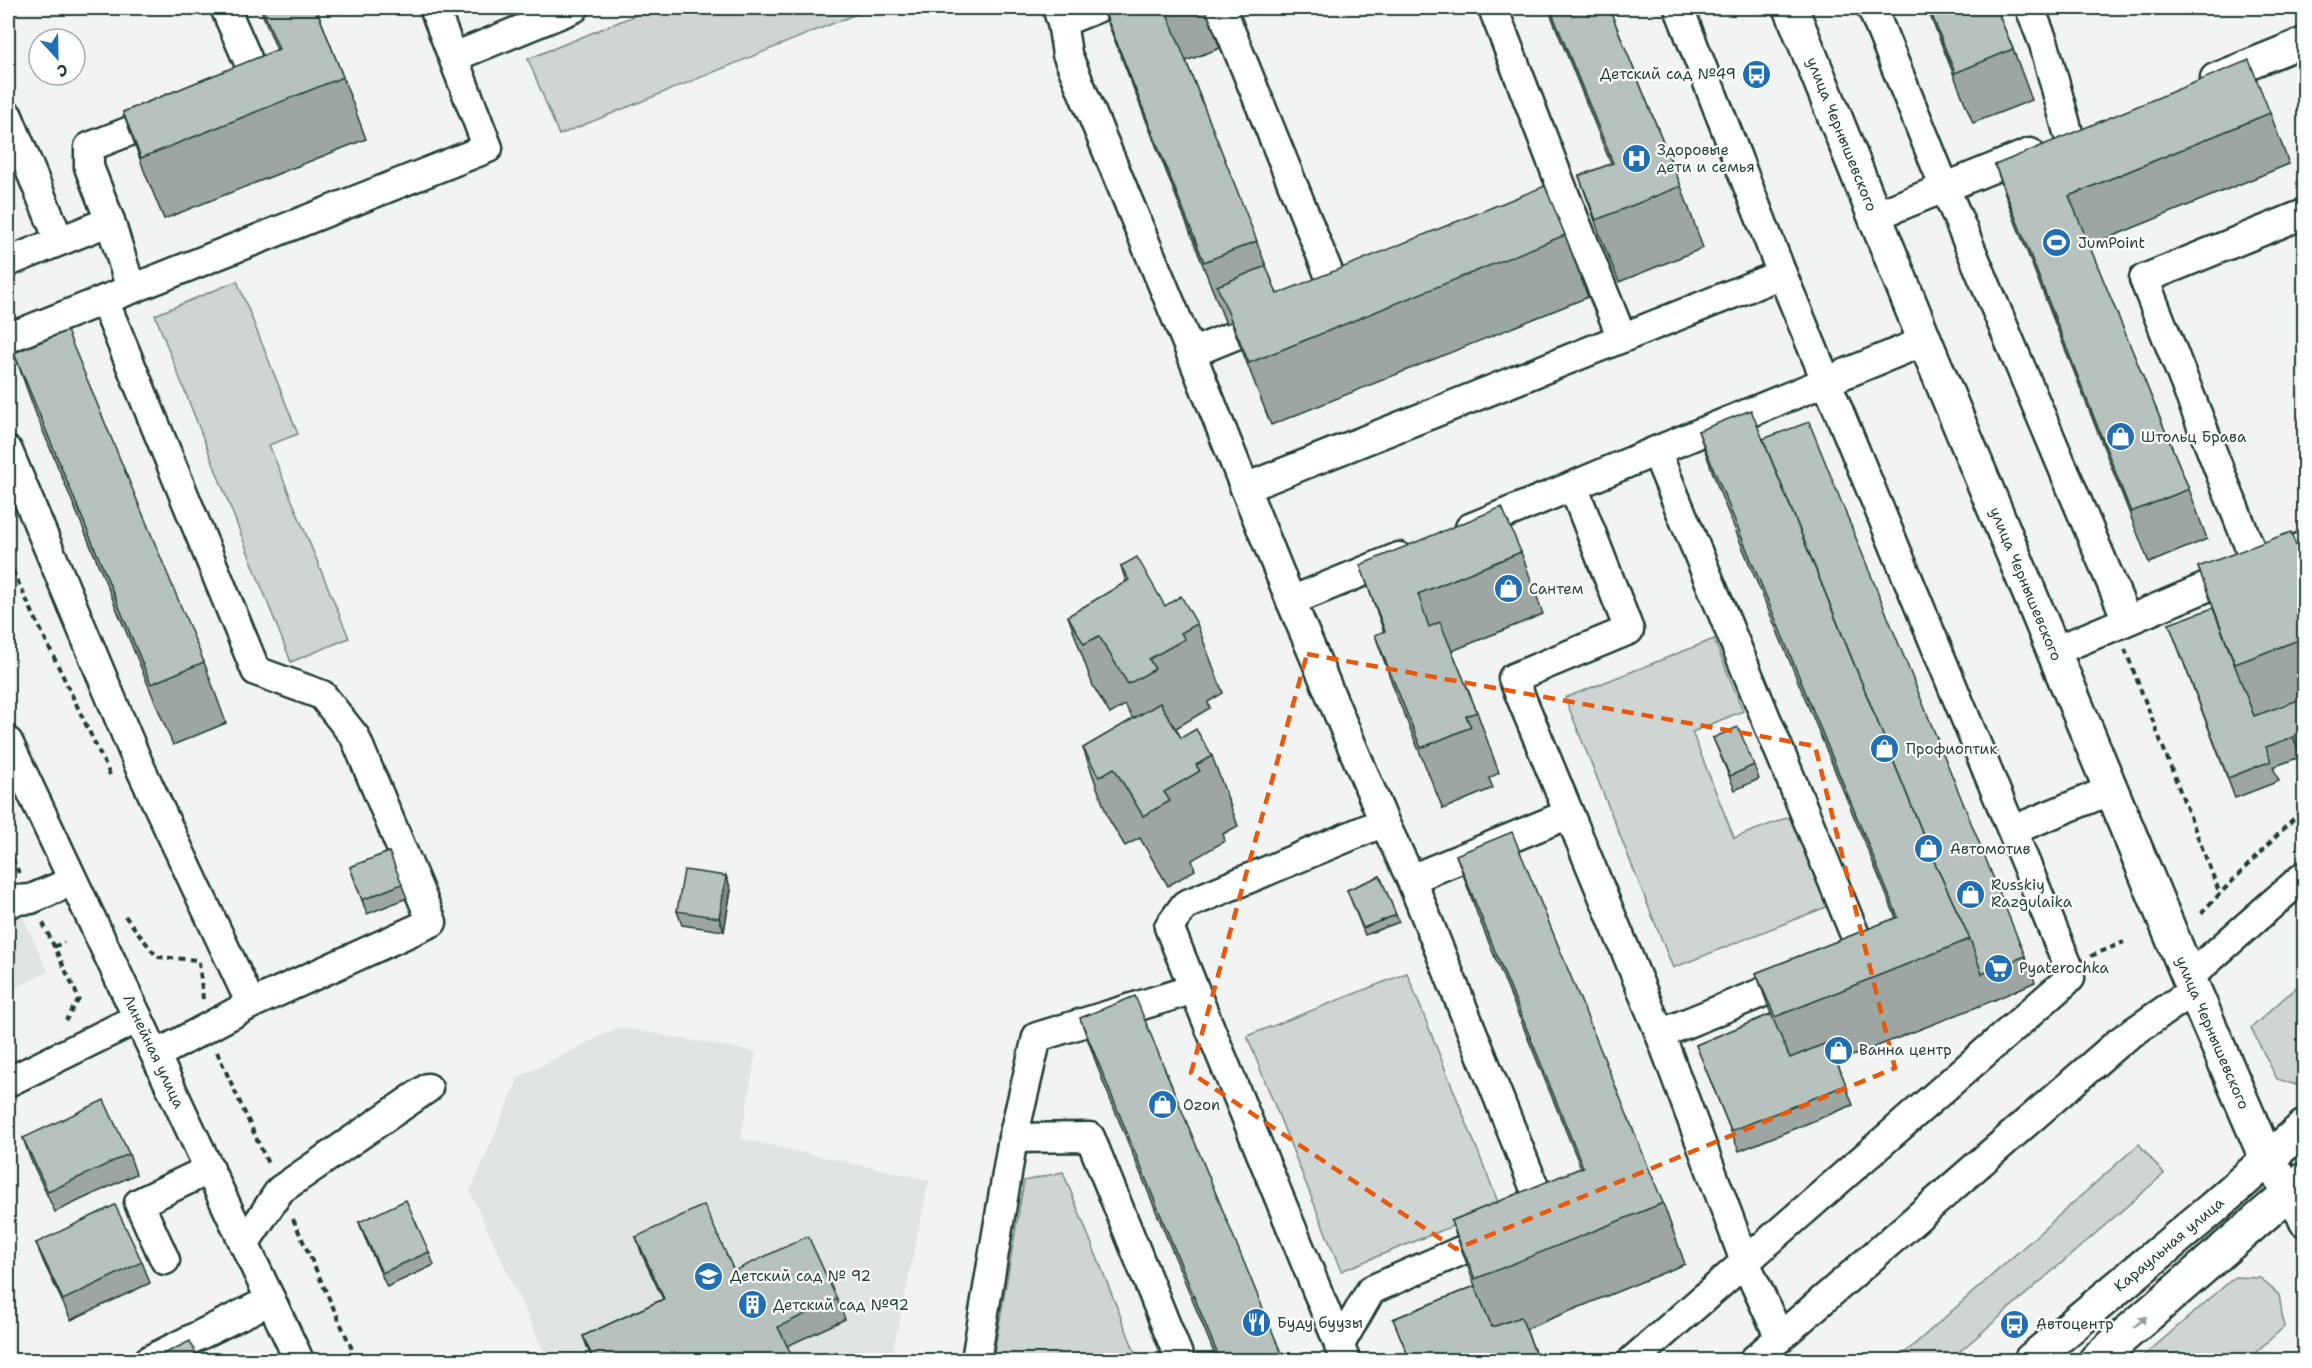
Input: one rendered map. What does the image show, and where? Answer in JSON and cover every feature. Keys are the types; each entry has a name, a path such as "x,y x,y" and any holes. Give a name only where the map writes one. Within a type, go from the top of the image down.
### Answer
{"main road":[{"name":"улица Чернышевского","path":"1791,8 1925,341 2267,1160 2298,1186"},
{"name":"Караульная улица","path":"2031,1360 2213,1208 2304,1127"},
{"path":"2096,1360 2298,1186"}],"street":[{"path":"131,289 110,221 89,167 89,147 256,81 225,8"},
{"path":"8,338 488,148 434,8"},
{"path":"454,57 574,8"},
{"path":"1097,8 1060,15 1067,54 1291,601 1384,822 1412,879 1545,1214 1371,1290 1342,1353"},
{"path":"1191,353 1327,298 1221,8"},
{"path":"1493,8 1622,338"},
{"path":"1634,1360 2070,978 2068,966 2013,831 1782,274 1679,8"},
{"path":"1872,8 1945,188 2127,620"},
{"path":"1875,216 2080,132 2030,8"},
{"path":"2187,89 2304,43"},
{"path":"8,116 59,240"},
{"path":"1490,232 1567,201"},
{"path":"2257,566 2144,279 2304,214"},
{"path":"8,262 110,221"},
{"path":"1245,488 1782,274"},
{"path":"104,300 256,671 322,695 355,737 432,922 251,1004 156,1055"},
{"path":"1291,601 1925,341"},
{"path":"8,451 138,763 251,1004"},
{"path":"1656,451 1862,952 1660,1034"},
{"path":"1573,486 1629,630 1513,678 1660,1034 1746,1264 1780,1338"},
{"path":"2055,651 2304,546"},
{"name":"Линейная улица","path":"8,742 299,1360"},
{"path":"2013,831 2111,790"},
{"path":"1412,879 1569,814"},
{"path":"1342,1353 1169,927 1185,905 1384,822"},
{"path":"1754,1360 2119,1042 2192,983 2304,876"},
{"path":"19,901 73,881"},
{"path":"976,1360 1013,1138 1037,1038 1194,989"},
{"path":"8,1082 138,1018"},
{"path":"244,1244 280,1190 428,1088"},
{"path":"1013,1138 1090,1137 1180,1360"},
{"path":"165,1260 139,1203 210,1169"},
{"path":"2298,1186 2304,1222"},
{"path":"149,1360 271,1300"}],"path":[{"path":"8,561 116,788"},
{"path":"2201,913 2304,808"},
{"path":"8,849 19,901 54,947 79,999 68,1020 60,1023"},
{"path":"125,916 157,957 199,960"},
{"path":"54,947 64,942"},
{"path":"194,949 199,960 207,1029 357,1360"}],"highlighted area":[{"path":"1307,654 1815,746 1895,1068 1456,1249 1191,1073"}],"shaded area":[{"path":"653,8 871,8 559,135 528,59"},
{"path":"237,281 298,434 269,445 349,638 291,662 155,315"},
{"path":"1714,639 1743,711 1692,732 1734,838 1794,815 1831,905 1673,968 1565,698"},
{"path":"8,884 48,972 8,991"},
{"path":"1407,973 1500,1207 1341,1271 1247,1036"},
{"path":"2304,980 2303,1087 2277,1079 2251,1028"},
{"name":"Детский сад № 92","path":"619,1027 756,1052 741,1139 929,1180 891,1360 548,1360 470,1192 519,1077"},
{"path":"2139,1144 2164,1174 1950,1360 1897,1360"},
{"path":"1063,1172 1138,1360 993,1360 1024,1181"},
{"path":"2235,1277 2260,1278 2279,1295 2284,1327 2247,1360 2139,1360"}],"building":[{"path":"262,8 316,8 343,77 141,158 123,112 279,49"},
{"path":"1103,8 1165,8 1257,241 1204,262"},
{"path":"1550,8 1609,8 1681,186 1596,220 1579,176 1613,163"},
{"path":"1929,8 1996,8 2013,49 1955,73"},
{"path":"2249,60 2270,113 2069,196 2189,489 2131,512 1995,165"},
{"path":"1545,186 1565,235 1249,363 1217,286 1266,266 1277,294"},
{"path":"67,331 204,662 151,684 14,353"},
{"path":"1751,410 1934,861 1970,939 1775,1017 1756,973 1898,917 1698,431"},
{"path":"2304,416 2304,433 2299,418"},
{"path":"1809,422 2025,956 1982,974 1970,939 1934,861 1763,439"},
{"path":"1502,507 1521,552 1418,594 1429,627 1440,622 1477,712 1466,716 1471,727 1421,748 1375,635 1385,631 1360,565"},
{"path":"2291,532 2304,568 2304,638 2235,664 2198,567"},
{"path":"1137,557 1165,606 1181,596 1197,624 1181,633 1185,639 1149,659 1155,669 1128,684 1099,636 1084,644 1068,616 1129,580 1121,566"},
{"path":"2213,608 2254,716 2304,698 2304,725 2293,737 2266,747 2271,761 2228,778 2169,624"},
{"path":"1160,703 1181,738 1196,729 1212,756 1196,765 1200,771 1164,792 1170,801 1143,816 1114,768 1099,777 1083,748"},
{"path":"1738,727 1754,765 1730,776 1713,738"},
{"path":"1512,832 1663,1203 1475,1279 1451,1221 1583,1167 1456,855"},
{"path":"389,852 402,884 362,900 350,867"},
{"path":"684,870 726,876 719,918 677,911"},
{"path":"1380,876 1396,915 1363,928 1347,890"},
{"path":"1135,996 1284,1360 1220,1360 1080,1018"},
{"path":"1771,1014 1790,1058 1829,1042 1846,1085 1731,1131 1696,1045"},
{"path":"104,1100 129,1154 48,1192 23,1138"},
{"path":"406,1200 429,1252 382,1273 359,1222"},
{"path":"115,1205 142,1262 63,1300 36,1243"},
{"name":"Детский сад №92","path":"704,1205 734,1271 808,1236 837,1299 778,1327 794,1360 594,1360 583,1336 664,1299 636,1237"},
{"path":"1475,1286 1492,1327 1521,1317 1538,1360 1410,1360 1393,1319"},
{"path":"190,1341 199,1360 151,1360"}],"place":[{"name":"Детский сад №49","path":"1757,74"},
{"name":"Здоровые дети и семья","path":"1636,159"},
{"name":"JumPoint","path":"2057,243"},
{"name":"Штольц Брава","path":"2120,437"},
{"name":"Сантем","path":"1508,589"},
{"name":"Профиоптик","path":"1885,749"},
{"name":"Автомотив","path":"1929,849"},
{"name":"Russkiy Razgulaika","path":"1970,894"},
{"name":"Pyaterochka","path":"1998,968"},
{"name":"Ванна центр","path":"1838,1050"},
{"name":"Ozon","path":"1162,1105"},
{"name":"Детский сад № 92","path":"709,1276"},
{"name":"Детский сад №92","path":"752,1305"},
{"name":"Буду буузы","path":"1256,1323"},
{"name":"Автоцентр","path":"2015,1324"}]}
